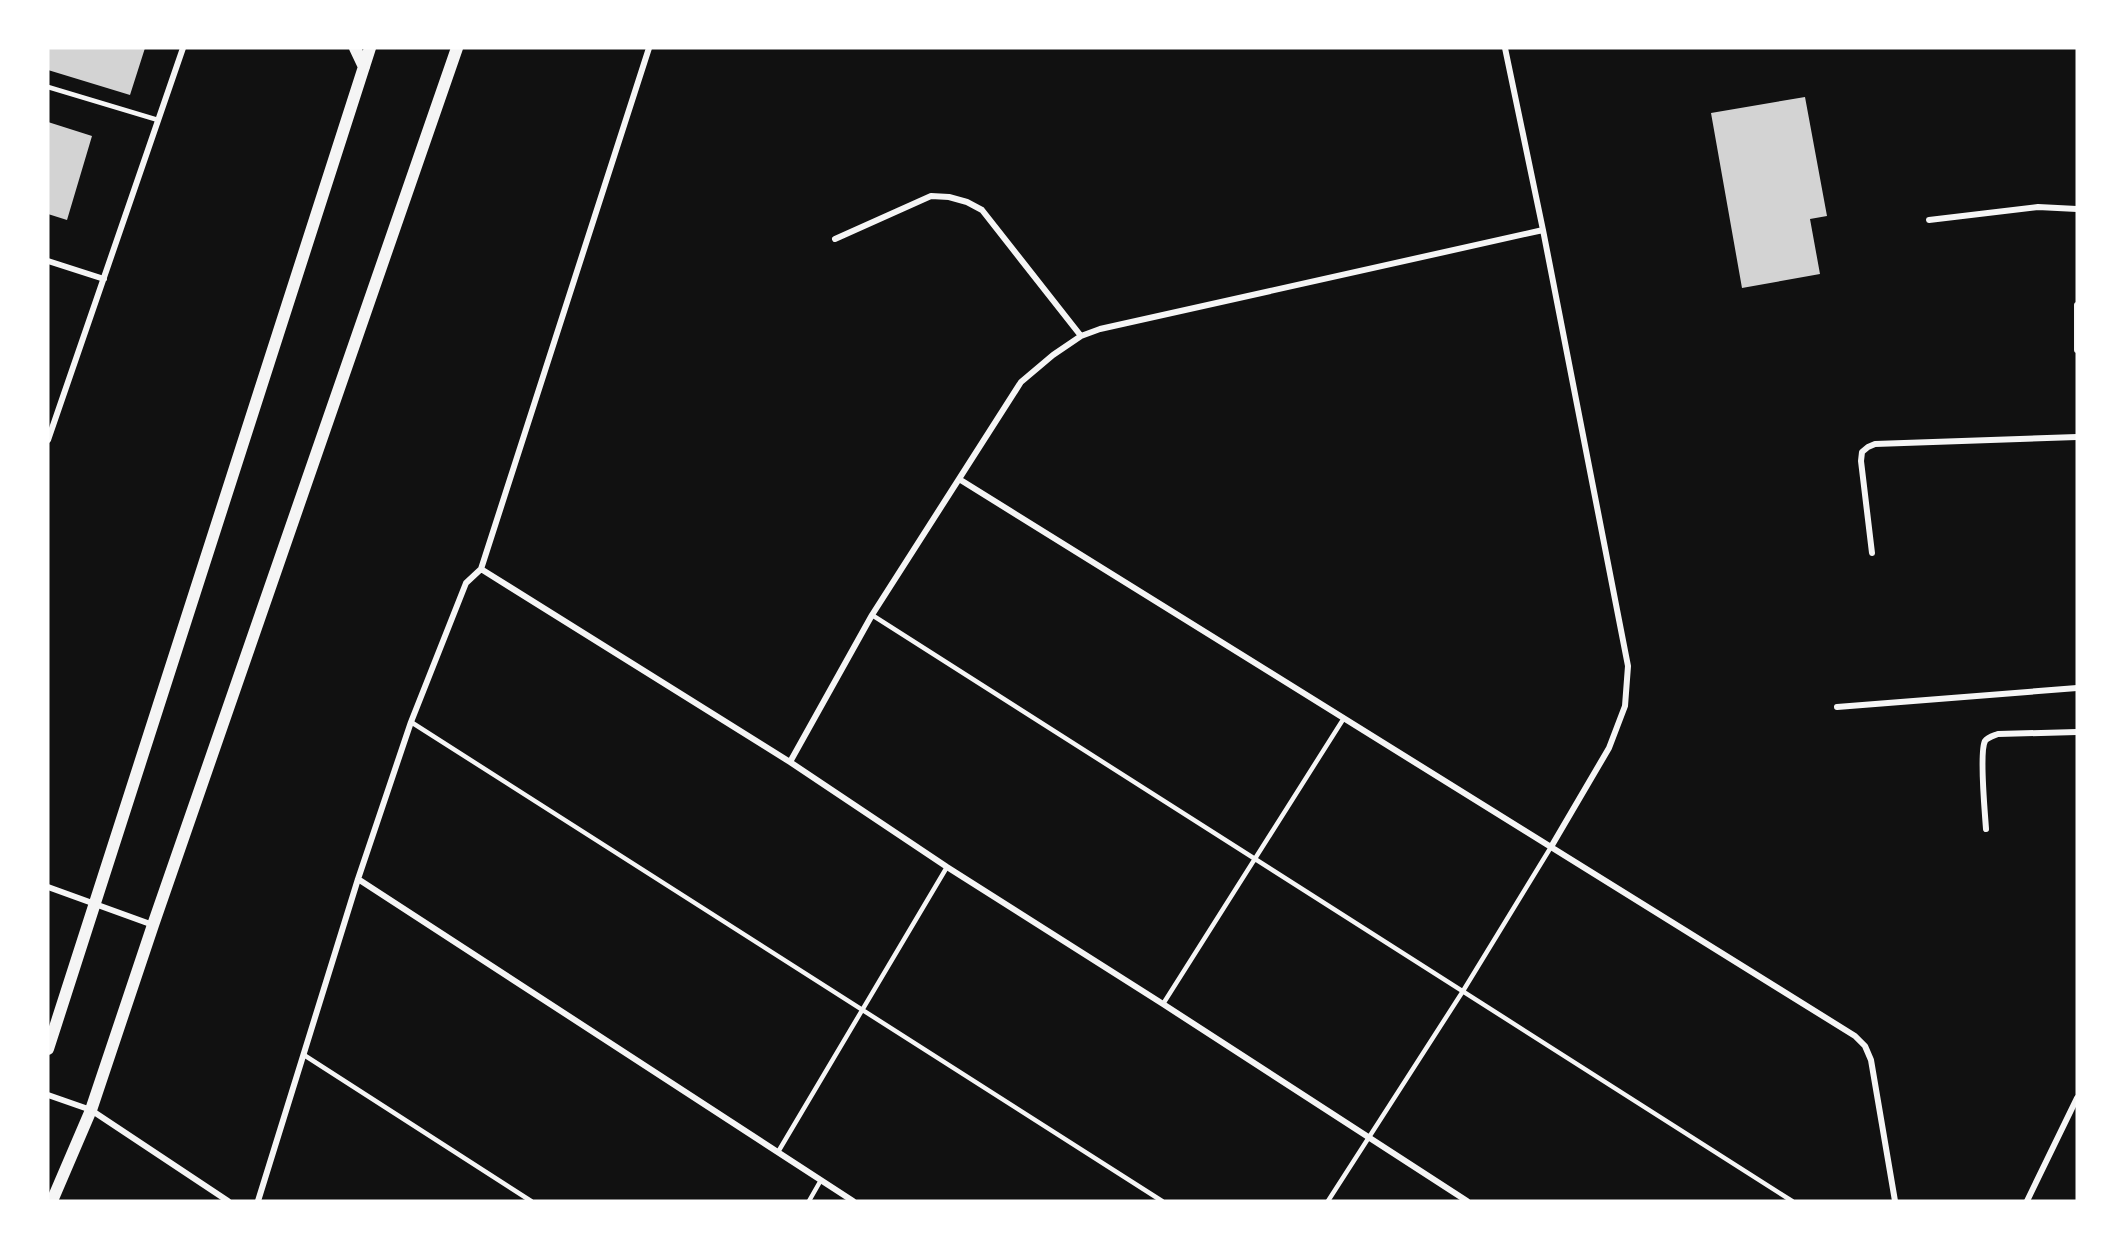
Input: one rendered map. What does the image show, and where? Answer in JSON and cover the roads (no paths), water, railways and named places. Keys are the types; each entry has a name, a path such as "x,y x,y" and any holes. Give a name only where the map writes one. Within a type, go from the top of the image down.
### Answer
{"main road":[{"path":"355,48 364,67"},
{"path":"48,1049 370,48"},
{"path":"52,1201 91,1110 457,48"}],"street":[{"path":"48,440 183,48"},
{"path":"258,1201 358,879 411,722 466,583 482,569 648,48"},
{"path":"1505,48 1628,666 1624,706 1609,748 1551,847"},
{"path":"835,239 931,196 949,197 967,202 982,210 1081,336"},
{"path":"1929,219 2038,207 2077,209"},
{"path":"790,762 873,615 959,479 1022,382 1053,355 1081,336 1100,329 1543,230"},
{"path":"48,261 104,279"},
{"path":"2077,305 2077,350"},
{"path":"1872,553 1861,460 1862,452 1868,447 1875,444 2077,436"},
{"path":"959,479 1861,1041 1871,1060 1894,1201"},
{"path":"482,569 790,762 947,867 1467,1201"},
{"path":"1837,707 2077,688"},
{"path":"1986,829 1984,742 1998,734 2077,732"},
{"path":"358,879 853,1201"},
{"path":"48,887 153,925"},
{"path":"48,1095 91,1110 228,1201"},
{"path":"2027,1201 2077,1098"}],"lane":[{"path":"48,87 158,120"},
{"path":"873,615 1792,1201"},
{"path":"1163,1004 1344,718"},
{"path":"411,722 1162,1201"},
{"path":"1328,1201 1463,991 1551,847"},
{"path":"778,1152 947,867"},
{"path":"304,1054 531,1201"},
{"path":"809,1201 821,1180"}]}
